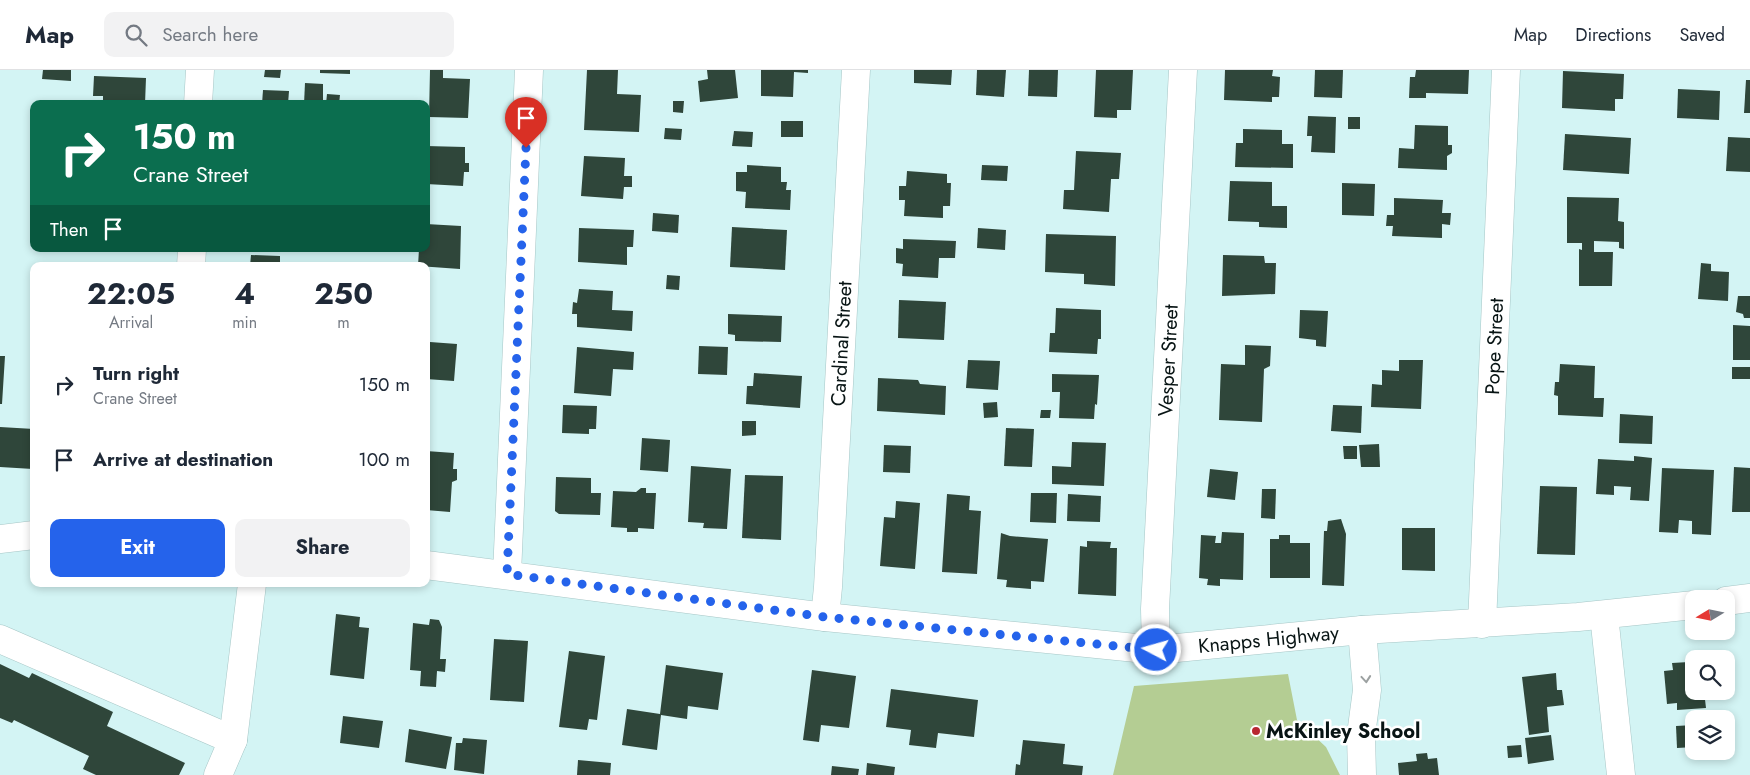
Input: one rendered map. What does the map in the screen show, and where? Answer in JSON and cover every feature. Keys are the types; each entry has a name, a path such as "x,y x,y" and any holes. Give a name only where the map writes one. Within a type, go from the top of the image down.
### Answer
{"street":[{"path":"198,100 200,70"},
{"path":"507,574 529,70"},
{"name":"Cardinal Street","path":"825,617 856,70"},
{"name":"Vesper Street","path":"1156,650 1155,609 1183,70"},
{"name":"Pope Street","path":"1482,624 1506,70"},
{"path":"0,539 30,535"},
{"name":"Knapps Highway","path":"430,565 825,617 1156,650 1362,630 1604,615 1685,606"},
{"path":"218,775 232,740 252,587"},
{"path":"1735,600 1750,598"},
{"path":"1604,615 1621,775"},
{"path":"1362,630 1367,690 1361,735 1362,775"},
{"path":"0,639 232,740"}],"green space":[{"name":"McKinley School","path":"1288,674 1297,720 1326,747 1340,775 1113,775 1134,686"}],"building":[{"path":"43,70 71,70 71,81 42,79"},
{"path":"265,70 281,70 280,78 264,77"},
{"path":"320,70 350,70 350,74 320,73"},
{"path":"430,70 443,70 443,78 470,79 468,118 430,117"},
{"path":"587,70 618,70 617,94 641,95 639,132 584,130"},
{"path":"707,70 735,70 738,98 700,102 698,81 708,79"},
{"path":"761,70 808,70 808,73 794,72 793,97 761,96"},
{"path":"914,70 952,70 951,85 914,83"},
{"path":"977,70 1006,70 1004,97 976,95"},
{"path":"1029,70 1058,70 1057,97 1028,96"},
{"path":"1096,70 1133,70 1131,110 1117,110 1117,118 1094,117"},
{"path":"1225,70 1273,70 1272,76 1280,77 1279,97 1272,97 1272,102 1224,100"},
{"path":"1315,70 1343,70 1342,98 1314,97"},
{"path":"1416,70 1469,70 1468,94 1426,93 1426,98 1409,98 1410,77 1415,77"},
{"path":"1563,71 1624,74 1623,99 1615,99 1615,111 1562,108"},
{"path":"94,76 146,78 145,100 103,100 103,96 93,96"},
{"path":"1746,80 1750,80 1750,113 1744,113"},
{"path":"305,83 323,84 323,100 304,100"},
{"path":"1678,89 1720,91 1719,120 1677,118"},
{"path":"263,90 289,91 288,100 262,100"},
{"path":"327,94 340,95 339,100 326,100"},
{"path":"673,101 684,101 683,113 673,112"},
{"path":"1308,116 1336,117 1335,153 1311,152 1312,136 1307,136"},
{"path":"1348,117 1360,117 1360,129 1348,129"},
{"path":"781,121 803,121 803,137 781,137"},
{"path":"1415,125 1448,126 1448,145 1452,145 1452,153 1447,156 1447,170 1398,168 1399,148 1414,149"},
{"path":"665,128 682,129 681,140 664,139"},
{"path":"1243,129 1282,130 1282,144 1293,144 1293,168 1235,167 1236,143 1243,143"},
{"path":"734,131 753,132 752,147 732,146"},
{"path":"1565,134 1631,138 1629,174 1563,170"},
{"path":"1728,137 1750,138 1750,172 1726,171"},
{"path":"430,146 465,147 465,163 469,163 469,172 464,172 463,186 430,184"},
{"path":"1076,151 1121,153 1119,179 1111,179 1109,212 1063,209 1064,190 1074,190"},
{"path":"584,156 625,158 624,176 632,176 632,187 624,187 623,199 581,196"},
{"path":"747,165 781,167 781,182 787,182 786,190 791,190 790,210 745,208 746,192 736,191 736,172 747,172"},
{"path":"982,165 1008,166 1007,181 981,180"},
{"path":"907,171 947,174 947,183 951,183 950,206 943,206 943,218 904,216 905,200 899,200 899,186 906,186"},
{"path":"1230,181 1272,182 1272,206 1287,206 1287,228 1259,227 1259,222 1228,221"},
{"path":"1342,183 1375,184 1374,216 1342,215"},
{"path":"1567,197 1619,198 1618,221 1624,222 1624,249 1619,248 1619,242 1594,241 1594,252 1613,252 1612,286 1579,286 1579,249 1582,250 1582,243 1567,243"},
{"path":"1394,198 1443,200 1442,213 1451,213 1450,225 1442,224 1442,238 1392,236 1393,226 1386,226 1387,215 1394,215"},
{"path":"653,213 679,215 678,233 652,231"},
{"path":"430,224 461,226 460,269 430,267 430,262 418,262 419,252 430,252"},
{"path":"732,227 787,230 785,270 730,267"},
{"path":"579,228 634,230 633,247 627,247 627,265 578,262"},
{"path":"978,228 1006,230 1005,250 977,248"},
{"path":"1046,234 1116,236 1115,286 1084,284 1084,274 1045,272"},
{"path":"903,239 956,241 955,258 939,258 938,278 902,276 903,264 896,263 896,248 903,249"},
{"path":"251,255 280,256 280,262 250,262"},
{"path":"1223,255 1264,256 1265,263 1276,263 1275,294 1222,296"},
{"path":"1701,263 1711,264 1711,271 1729,272 1728,301 1698,299"},
{"path":"667,275 680,276 679,290 666,289"},
{"path":"579,289 613,291 612,310 633,311 632,331 577,327 577,314 572,314 573,302 577,303"},
{"path":"1738,296 1750,296 1750,318 1744,318 1743,314 1736,312"},
{"path":"899,300 946,302 944,340 898,338"},
{"path":"1056,308 1101,310 1101,339 1098,339 1097,354 1049,352 1050,333 1055,333"},
{"path":"1300,310 1328,311 1326,347 1316,346 1316,340 1299,338"},
{"path":"728,314 782,316 781,342 735,341 735,335 728,334"},
{"path":"1733,325 1750,326 1750,360 1733,360"},
{"path":"430,342 457,344 454,381 430,379"},
{"path":"1245,345 1271,346 1270,366 1264,369 1262,422 1219,420 1221,364 1245,365"},
{"path":"699,346 728,347 727,375 698,374"},
{"path":"577,347 634,352 633,370 613,369 611,396 574,393"},
{"path":"0,356 5,356 2,404 0,404"},
{"path":"968,360 1000,361 998,390 966,388"},
{"path":"1399,360 1423,360 1421,409 1371,407 1372,384 1382,385 1382,370 1399,371"},
{"path":"1560,364 1595,366 1594,398 1604,398 1603,417 1558,415 1558,396 1554,395 1555,382 1559,382"},
{"path":"1732,367 1750,367 1750,379 1732,379"},
{"path":"754,373 802,376 800,408 746,404 747,386 753,386"},
{"path":"1052,374 1099,375 1094,419 1059,418 1060,392 1052,392"},
{"path":"878,378 918,380 920,384 946,386 945,415 877,411"},
{"path":"997,402 998,417 984,418 983,403"},
{"path":"563,405 597,406 596,429 589,429 589,434 562,433"},
{"path":"1333,405 1362,406 1361,433 1331,431"},
{"path":"1041,410 1051,410 1050,418 1040,418"},
{"path":"1620,414 1653,416 1652,444 1619,443"},
{"path":"742,421 756,421 756,435 742,436"},
{"path":"0,427 30,429 30,469 0,467"},
{"path":"1006,428 1034,429 1032,467 1004,466"},
{"path":"642,438 670,440 668,472 640,470"},
{"path":"1072,442 1106,443 1104,486 1052,484 1052,466 1071,467"},
{"path":"1379,444 1380,467 1361,467 1359,445"},
{"path":"884,445 911,446 910,473 883,472"},
{"path":"1343,446 1357,446 1357,459 1344,459"},
{"path":"430,451 454,453 453,469 457,469 457,480 452,482 450,512 430,510"},
{"path":"1634,456 1652,458 1649,501 1630,500 1631,487 1614,486 1614,495 1596,494 1598,459 1634,461"},
{"path":"691,466 731,469 727,529 703,528 704,523 688,522"},
{"path":"1734,467 1750,468 1750,512 1732,512"},
{"path":"1662,468 1714,470 1711,535 1692,534 1692,521 1679,520 1678,533 1659,532"},
{"path":"1210,469 1238,472 1235,500 1207,497"},
{"path":"745,475 783,476 781,540 742,538"},
{"path":"556,477 591,478 591,493 601,493 600,515 559,514 555,511"},
{"path":"1540,486 1577,487 1575,555 1537,554"},
{"path":"641,488 646,488 646,493 656,493 654,529 638,528 638,532 627,532 627,528 611,527 613,491 636,492"},
{"path":"1262,489 1276,489 1275,519 1261,518"},
{"path":"1031,493 1057,493 1056,523 1030,522"},
{"path":"947,494 970,496 969,510 981,511 977,574 942,572"},
{"path":"1068,494 1101,496 1100,522 1067,521"},
{"path":"896,501 920,503 915,569 880,566 884,517 895,518"},
{"path":"1341,519 1346,534 1344,586 1322,585 1324,531 1327,531 1328,521"},
{"path":"1402,528 1435,528 1435,571 1402,570"},
{"path":"1222,532 1244,533 1243,580 1220,579 1220,586 1207,585 1208,579 1199,578 1201,535 1216,536 1215,543 1221,543"},
{"path":"1001,533 1010,536 1048,539 1044,582 1031,581 1031,589 1006,587 1007,580 997,579"},
{"path":"1279,535 1290,535 1290,543 1310,543 1310,578 1270,578 1270,539 1279,539"},
{"path":"1087,541 1111,542 1110,548 1117,548 1116,596 1078,594 1080,546 1087,547"},
{"path":"336,614 360,617 359,627 369,628 364,679 330,675"},
{"path":"430,619 439,620 442,627 440,659 446,659 445,672 437,671 436,687 420,686 421,671 410,670 413,623 429,625"},
{"path":"494,639 528,641 524,702 490,700"},
{"path":"569,651 605,656 597,720 589,719 587,730 559,727"},
{"path":"1685,662 1685,700 1705,700 1706,708 1677,710 1677,703 1667,704 1664,671 1673,670 1672,663"},
{"path":"0,664 29,678 32,673 113,712 107,726 185,763 179,775 96,775 83,769 89,756 14,720 12,723 0,718"},
{"path":"666,665 723,673 718,710 688,706 687,719 661,715 657,750 622,745 627,709 660,714"},
{"path":"812,670 856,676 849,728 821,725 819,742 803,740"},
{"path":"1556,673 1557,690 1562,690 1564,705 1547,707 1549,732 1529,735 1522,677"},
{"path":"891,689 978,700 974,737 938,733 936,748 909,745 911,730 886,727"},
{"path":"343,716 383,721 379,748 340,743"},
{"path":"1676,726 1685,726 1685,748 1677,748"},
{"path":"409,729 452,737 446,769 405,762"},
{"path":"1551,735 1554,760 1528,764 1525,738"},
{"path":"463,738 487,740 484,774 454,770 456,743 462,743"},
{"path":"1023,740 1065,744 1063,764 1083,766 1082,775 1015,775 1016,764 1020,765"},
{"path":"1521,745 1522,757 1508,758 1507,746"},
{"path":"1427,753 1428,759 1437,758 1439,775 1399,775 1398,763 1417,761 1416,754"},
{"path":"578,760 611,763 610,775 577,775"},
{"path":"867,763 895,767 894,775 866,775"},
{"path":"832,766 859,769 858,775 831,775"}],"place":[{"name":"McKinley School","path":"1256,731"}],"route":[{"path":"526,148 507,574 825,617 1156,650"}]}
